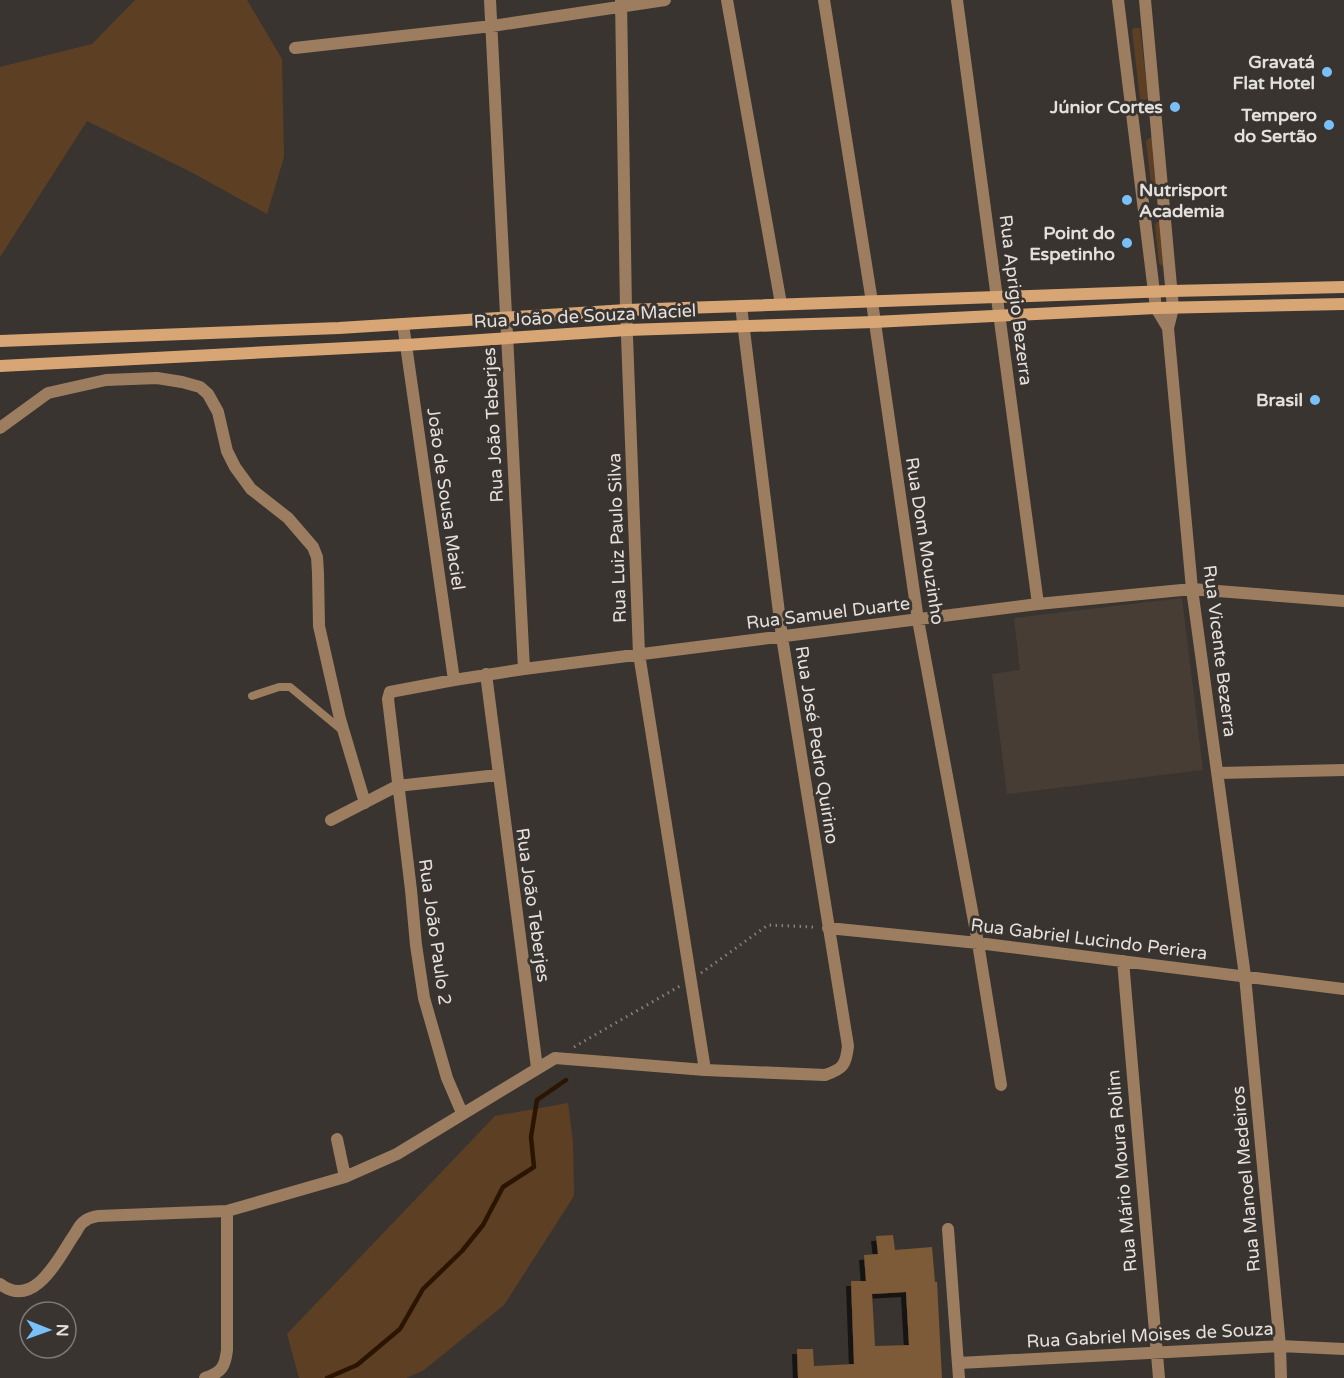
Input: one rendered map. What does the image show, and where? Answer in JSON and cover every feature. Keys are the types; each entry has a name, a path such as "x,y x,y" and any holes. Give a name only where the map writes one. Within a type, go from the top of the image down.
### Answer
{"street":[{"name":"Rua João Teberjes","path":"490,0 524,669"},
{"path":"295,48 492,26 621,4 665,0"},
{"path":"727,0 781,304"},
{"name":"Rua Dom Mouzinho","path":"824,0 872,302 918,620 978,943 1001,1085"},
{"name":"Rua Aprigio Bezerra","path":"957,0 1038,604"},
{"name":"Rua Vicente Bezerra","path":"1118,0 1156,308 1168,328"},
{"name":"Rua Vicente Bezerra","path":"1145,0 1172,291 1173,308 1168,328 1192,589 1245,976"},
{"name":"Rua Luiz Paulo Silva","path":"621,4 626,310 639,654 705,1070"},
{"name":"Rua João de Souza Maciel","path":"0,341 403,324 626,310 1344,286"},
{"name":"Rua João de Souza Maciel","path":"0,366 406,345 627,330 874,322 1156,308 1344,304"},
{"name":"Rua José Pedro Quirino","path":"705,1070 825,1075 839,1071 847,1060 848,1046 782,637 741,306"},
{"name":"João de Sousa Maciel","path":"403,324 454,680"},
{"path":"0,428 38,398 60,389 121,378 157,378 200,387 214,403 218,412 227,451 235,467 251,489 288,518 314,548 317,557 319,626 344,731 365,802"},
{"name":"Rua Samuel Duarte","path":"390,692 486,674 639,654 1038,604 1192,589 1344,601"},
{"name":"Rua João Teberjes","path":"486,674 537,1068"},
{"name":"Rua João Paulo 2","path":"390,692 388,699 424,998 447,1078 462,1113"},
{"path":"1218,773 1344,770"},
{"path":"331,820 398,786 498,775"},
{"name":"Rua Gabriel Lucindo Periera","path":"828,928 978,943 1344,989"},
{"name":"Rua Mário Moura Rolim","path":"1123,961 1159,1378"},
{"name":"Rua Manoel Medeiros","path":"1245,976 1280,1346 1281,1378"},
{"path":"0,1284 16,1292 25,1292 35,1286 46,1276 83,1221 98,1216 227,1211 345,1176 397,1154 555,1058 705,1070"},
{"path":"337,1139 345,1176"},
{"path":"205,1378 223,1370 227,1350 227,1211"},
{"path":"948,1229 959,1378"},
{"name":"Rua Gabriel Moises de Souza","path":"959,1363 1280,1346 1344,1349"}],"lane":[{"path":"252,696 279,687 290,687 344,731"}],"shaded area":[{"path":"135,0 247,0 282,59 284,157 267,214 191,172 87,121 0,257 0,67 92,44"},
{"path":"1140,28 1148,98 1146,100 1140,99 1132,30"},
{"path":"1151,137 1154,139 1159,193 1152,192 1146,141"},
{"path":"1161,222 1166,265 1162,266 1159,263 1155,225"},
{"path":"1182,598 1203,770 1007,794 992,674 1020,670 1014,618"},
{"path":"568,1103 573,1142 574,1196 504,1305 424,1370 406,1378 299,1378 287,1334 495,1116"}],"building":[{"path":"893,1235 895,1250 932,1247 935,1282 937,1282 942,1378 798,1378 797,1349 813,1349 814,1366 854,1364 851,1281 866,1281 864,1255 878,1254 876,1236","holes":["906,1292 909,1345 875,1346 872,1294"]}],"waterway":[{"path":"327,1378 357,1365 400,1329 423,1289 462,1251 483,1225 503,1187 534,1167 531,1137 537,1100 566,1080"}],"place":[{"name":"Gravatá Flat Hotel","path":"1327,72"},
{"name":"Júnior Cortes","path":"1175,107"},
{"name":"Tempero do Sertão","path":"1329,125"},
{"name":"Nutrisport Academia","path":"1127,200"},
{"name":"Point do Espetinho","path":"1127,243"},
{"name":"Brasil","path":"1315,400"}]}
